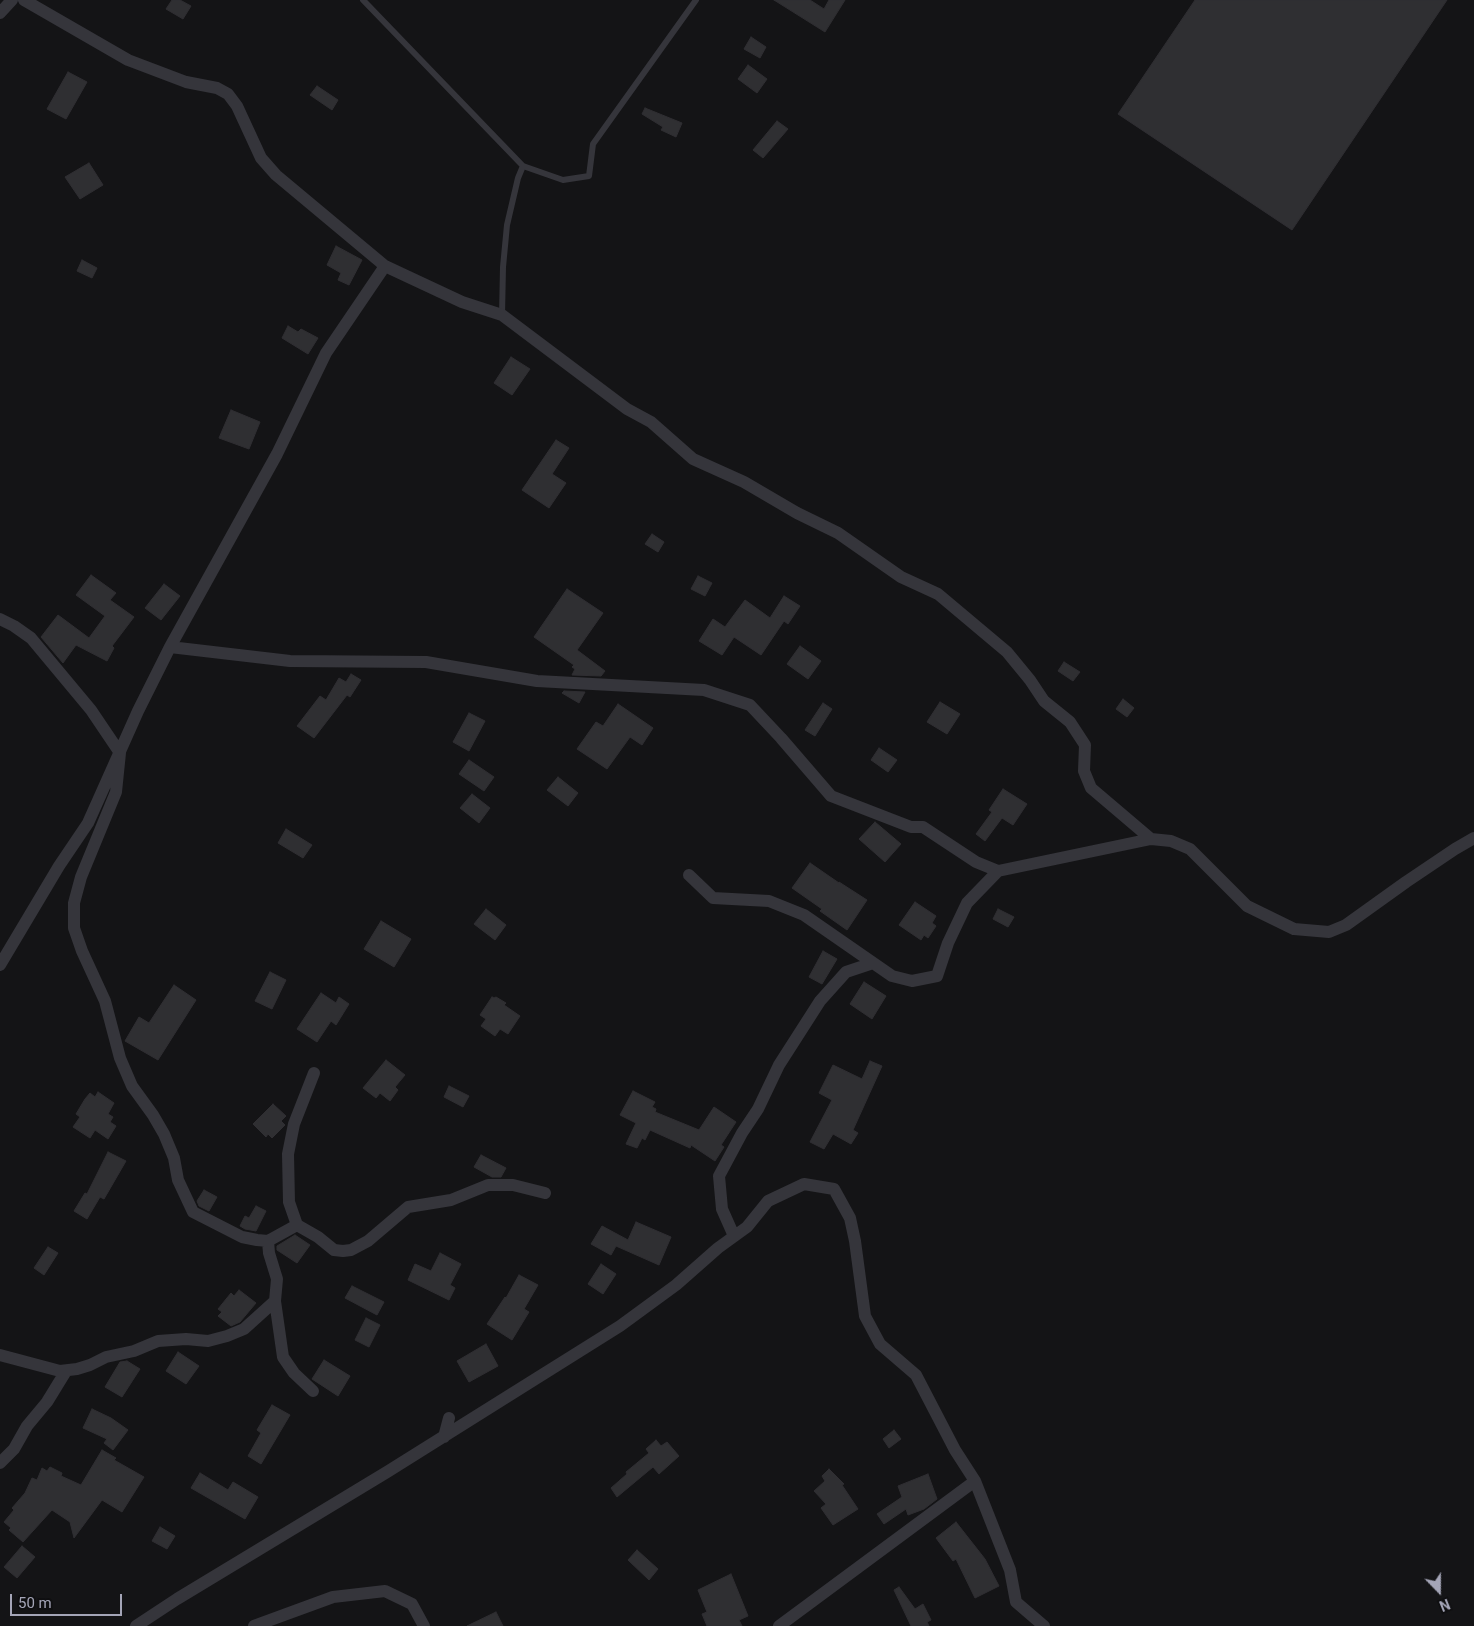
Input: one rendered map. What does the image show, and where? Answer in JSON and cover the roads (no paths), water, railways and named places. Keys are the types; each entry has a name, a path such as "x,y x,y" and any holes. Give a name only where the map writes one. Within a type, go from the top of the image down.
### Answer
{"street":[{"path":"0,13 12,0"},
{"path":"24,0 128,60 186,82 217,88 228,94 237,106 261,158 276,175 385,266 462,302 502,316 627,409 651,422 693,459 744,482 797,513 838,533 901,577 938,594 1006,652 1030,680 1044,702 1070,722 1085,746 1084,771 1091,788 1151,839"},
{"path":"0,965 59,866 88,823 170,647 276,454 326,353 385,266"},
{"path":"0,620 14,626 31,638 91,710 120,753 116,792 81,877 74,903 74,928 82,951 105,1001 120,1058 132,1086 164,1134 174,1158 178,1180 193,1212 242,1237 268,1241 297,1225"},
{"path":"170,647 290,661 426,662 537,681 704,690 750,705 831,796 904,824 923,827 976,862 998,871 1151,839 1171,841 1190,849 1247,906 1294,929 1329,932 1346,925 1474,838"},
{"path":"689,875 713,898 769,901 804,914 892,976 912,981 936,976 948,943 968,903 998,871"},
{"path":"734,1236 722,1209 719,1176 742,1133 758,1109 779,1065 820,1001 846,972 873,963"},
{"path":"314,1073 294,1124 288,1154 289,1202 297,1225 318,1236 334,1250 347,1251 368,1241 408,1207 451,1200 488,1185 513,1185 545,1193"},
{"path":"136,1626 177,1599 444,1437 620,1326 676,1285 747,1227 768,1201 804,1184 834,1189 850,1218 865,1316 880,1344 916,1376 955,1450 975,1481 1010,1570 1016,1602 1044,1626"},
{"path":"268,1241 269,1253 278,1279 275,1301 283,1357 294,1373 313,1391"},
{"path":"0,1355 60,1371 66,1370 90,1365 106,1357 134,1351 158,1341 186,1339 208,1341 227,1336 244,1329 275,1301"},
{"path":"0,1463 14,1449 27,1426 47,1402 66,1370"},
{"path":"444,1437 449,1418"},
{"path":"779,1626 975,1481"},
{"path":"254,1626 333,1598 385,1591 412,1604 424,1626"}],"lane":[{"path":"363,0 523,166 563,180 589,176 594,144 696,0"},
{"path":"502,316 503,267 507,225 518,178 523,166"}]}
